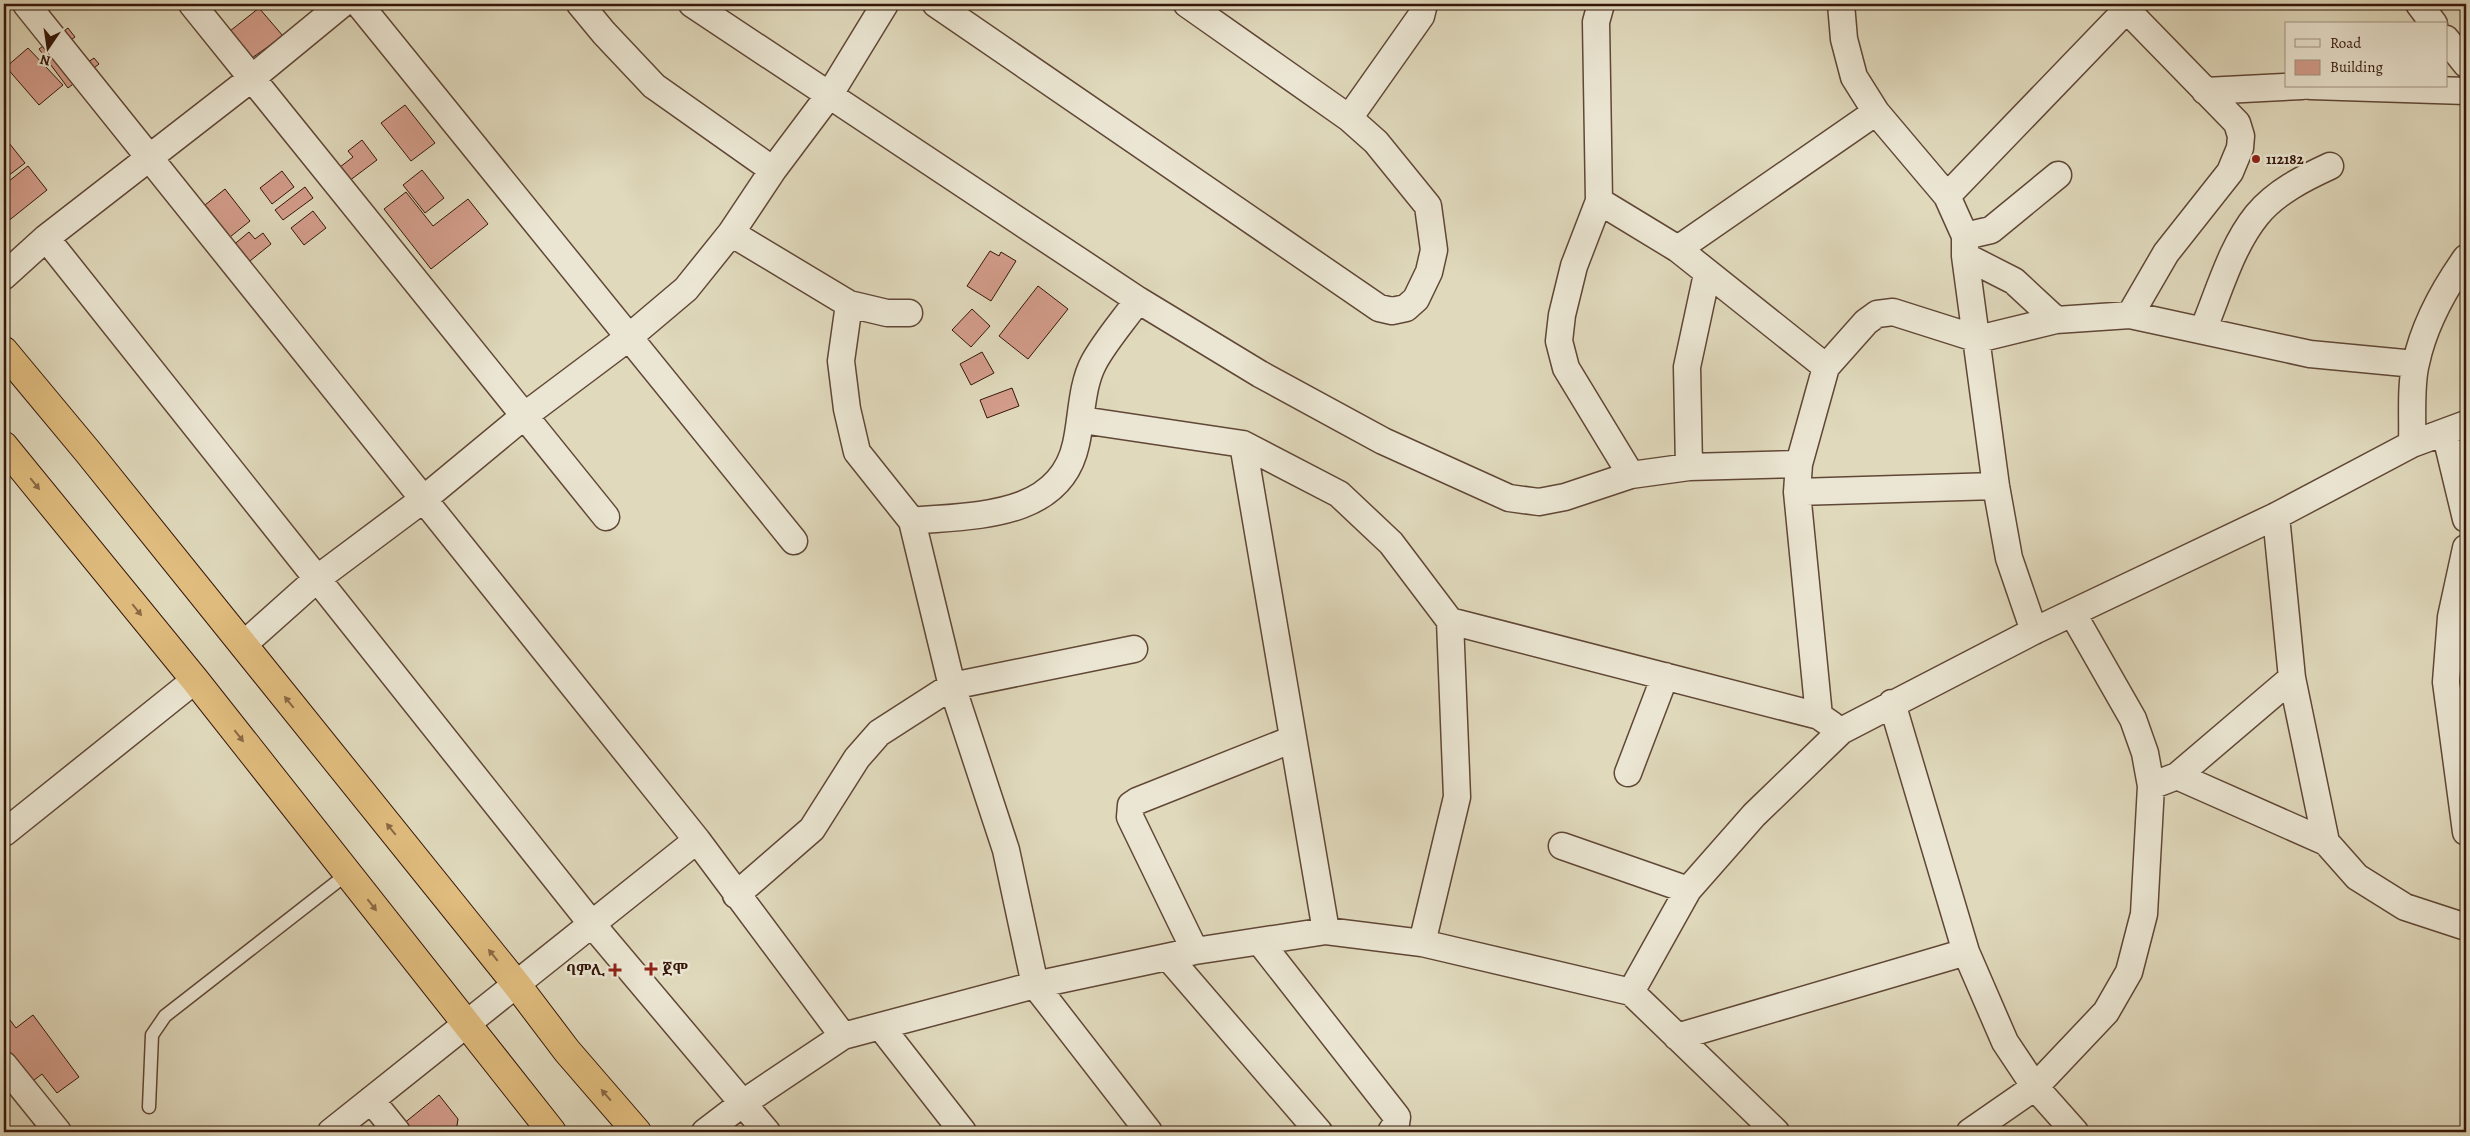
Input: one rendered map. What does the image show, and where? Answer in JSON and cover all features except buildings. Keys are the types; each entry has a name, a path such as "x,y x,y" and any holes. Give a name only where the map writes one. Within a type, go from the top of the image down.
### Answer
{"highway":[{"path":"4,351 517,985 567,1051 637,1132"},
{"path":"4,446 195,680 464,1024 552,1132"}],"street":[{"path":"26,4 425,498 697,840 843,1036"},
{"path":"192,4 606,517"},
{"path":"4,276 46,238 252,78 342,4"},
{"path":"359,4 628,338 794,540"},
{"path":"580,4 604,34 654,86 774,170"},
{"path":"692,4 1138,300 1260,374 1383,441 1509,498 1540,502 1565,497 1631,475 1689,467 1799,464"},
{"path":"243,645 318,578 425,498 524,416 628,338 686,289 732,233 774,170 830,94 885,4"},
{"path":"936,4 1378,308 1392,311 1406,308 1416,299 1431,265 1434,250 1428,206 1376,142 1349,118 1187,4"},
{"path":"1349,118 1421,16 1424,4"},
{"path":"1601,4 1596,22 1599,201 1574,266 1562,315 1559,341 1566,368 1631,475"},
{"path":"1841,4 1844,39 1854,77 1876,112 1947,196 1965,246 1996,486 2009,558 2034,631"},
{"path":"2419,4 2432,22"},
{"path":"1947,196 2126,6 2237,123 2241,136 2240,148 2230,172 2166,254 2130,315"},
{"path":"2448,42 2466,64"},
{"path":"2206,90 2285,87"},
{"path":"2372,88 2466,91"},
{"path":"1678,249 1876,112"},
{"path":"2203,330 2241,238 2258,214 2277,196 2300,180 2330,166"},
{"path":"1965,246 1991,230 2058,175"},
{"path":"1599,201 1678,249 1826,367"},
{"path":"732,233 848,304 887,313 909,313"},
{"path":"46,238 591,923 767,1132"},
{"path":"1965,246 2014,281 2056,320"},
{"path":"2412,444 2415,364 2430,318 2451,279 2466,258"},
{"path":"1689,467 1687,367 1707,274"},
{"path":"912,521 1004,511 1036,499 1062,479 1075,452 1088,377 1094,362 1138,300"},
{"path":"848,304 841,361 847,410 857,452 912,521 952,686 1006,850 1035,986 1149,1132"},
{"path":"1819,716 1797,492 1799,464 1826,367 1866,322 1877,314 1893,312 1978,339 2056,320 2130,315 2310,354 2415,364"},
{"path":"1082,420 1243,444 1339,494 1391,543 1450,622 1457,797 1422,943"},
{"path":"1631,992 1688,890 1754,815 1841,731 2034,631 2276,516 2412,444 2456,428 2466,519"},
{"path":"1243,444 1326,931"},
{"path":"1797,492 1996,486"},
{"path":"2276,516 2292,678 2326,842"},
{"path":"2466,548 2451,617 2446,682 2466,832"},
{"path":"1970,1132 2035,1087 2106,1012 2129,972 2144,914 2151,786 2145,753 2133,719 2073,614"},
{"path":"1450,622 1819,716 1841,731"},
{"path":"736,894 812,829 857,758 879,733 952,686 1134,649"},
{"path":"1628,773 1665,676"},
{"path":"2151,786 2177,776 2292,678"},
{"path":"4,833 195,680"},
{"path":"1892,703 1966,952 2004,1042 2035,1087 2075,1132"},
{"path":"1195,951 1130,817 1132,805 1137,801 1293,739"},
{"path":"2177,776 2326,842 2358,877 2405,907 2466,927"},
{"path":"331,1132 697,840"},
{"path":"1562,846 1688,890"},
{"path":"705,1132 743,1103 843,1036 881,1028 1035,986 1195,951 1326,931 1422,943 1631,992 1776,1132"},
{"path":"1260,942 1397,1117 1396,1124 1391,1132"},
{"path":"1677,1037 1966,952"},
{"path":"1169,958 1318,1132"},
{"path":"881,1028 963,1132"},
{"path":"4,1065 58,1132"},
{"path":"371,1100 397,1132"}],"lane":[{"path":"149,1107 152,1035 165,1016 348,874"}],"place":[{"name":"112182","path":"2256,159"},
{"name":"ጀሞ","path":"651,969"},
{"name":"ባምሊ","path":"615,970"}]}
